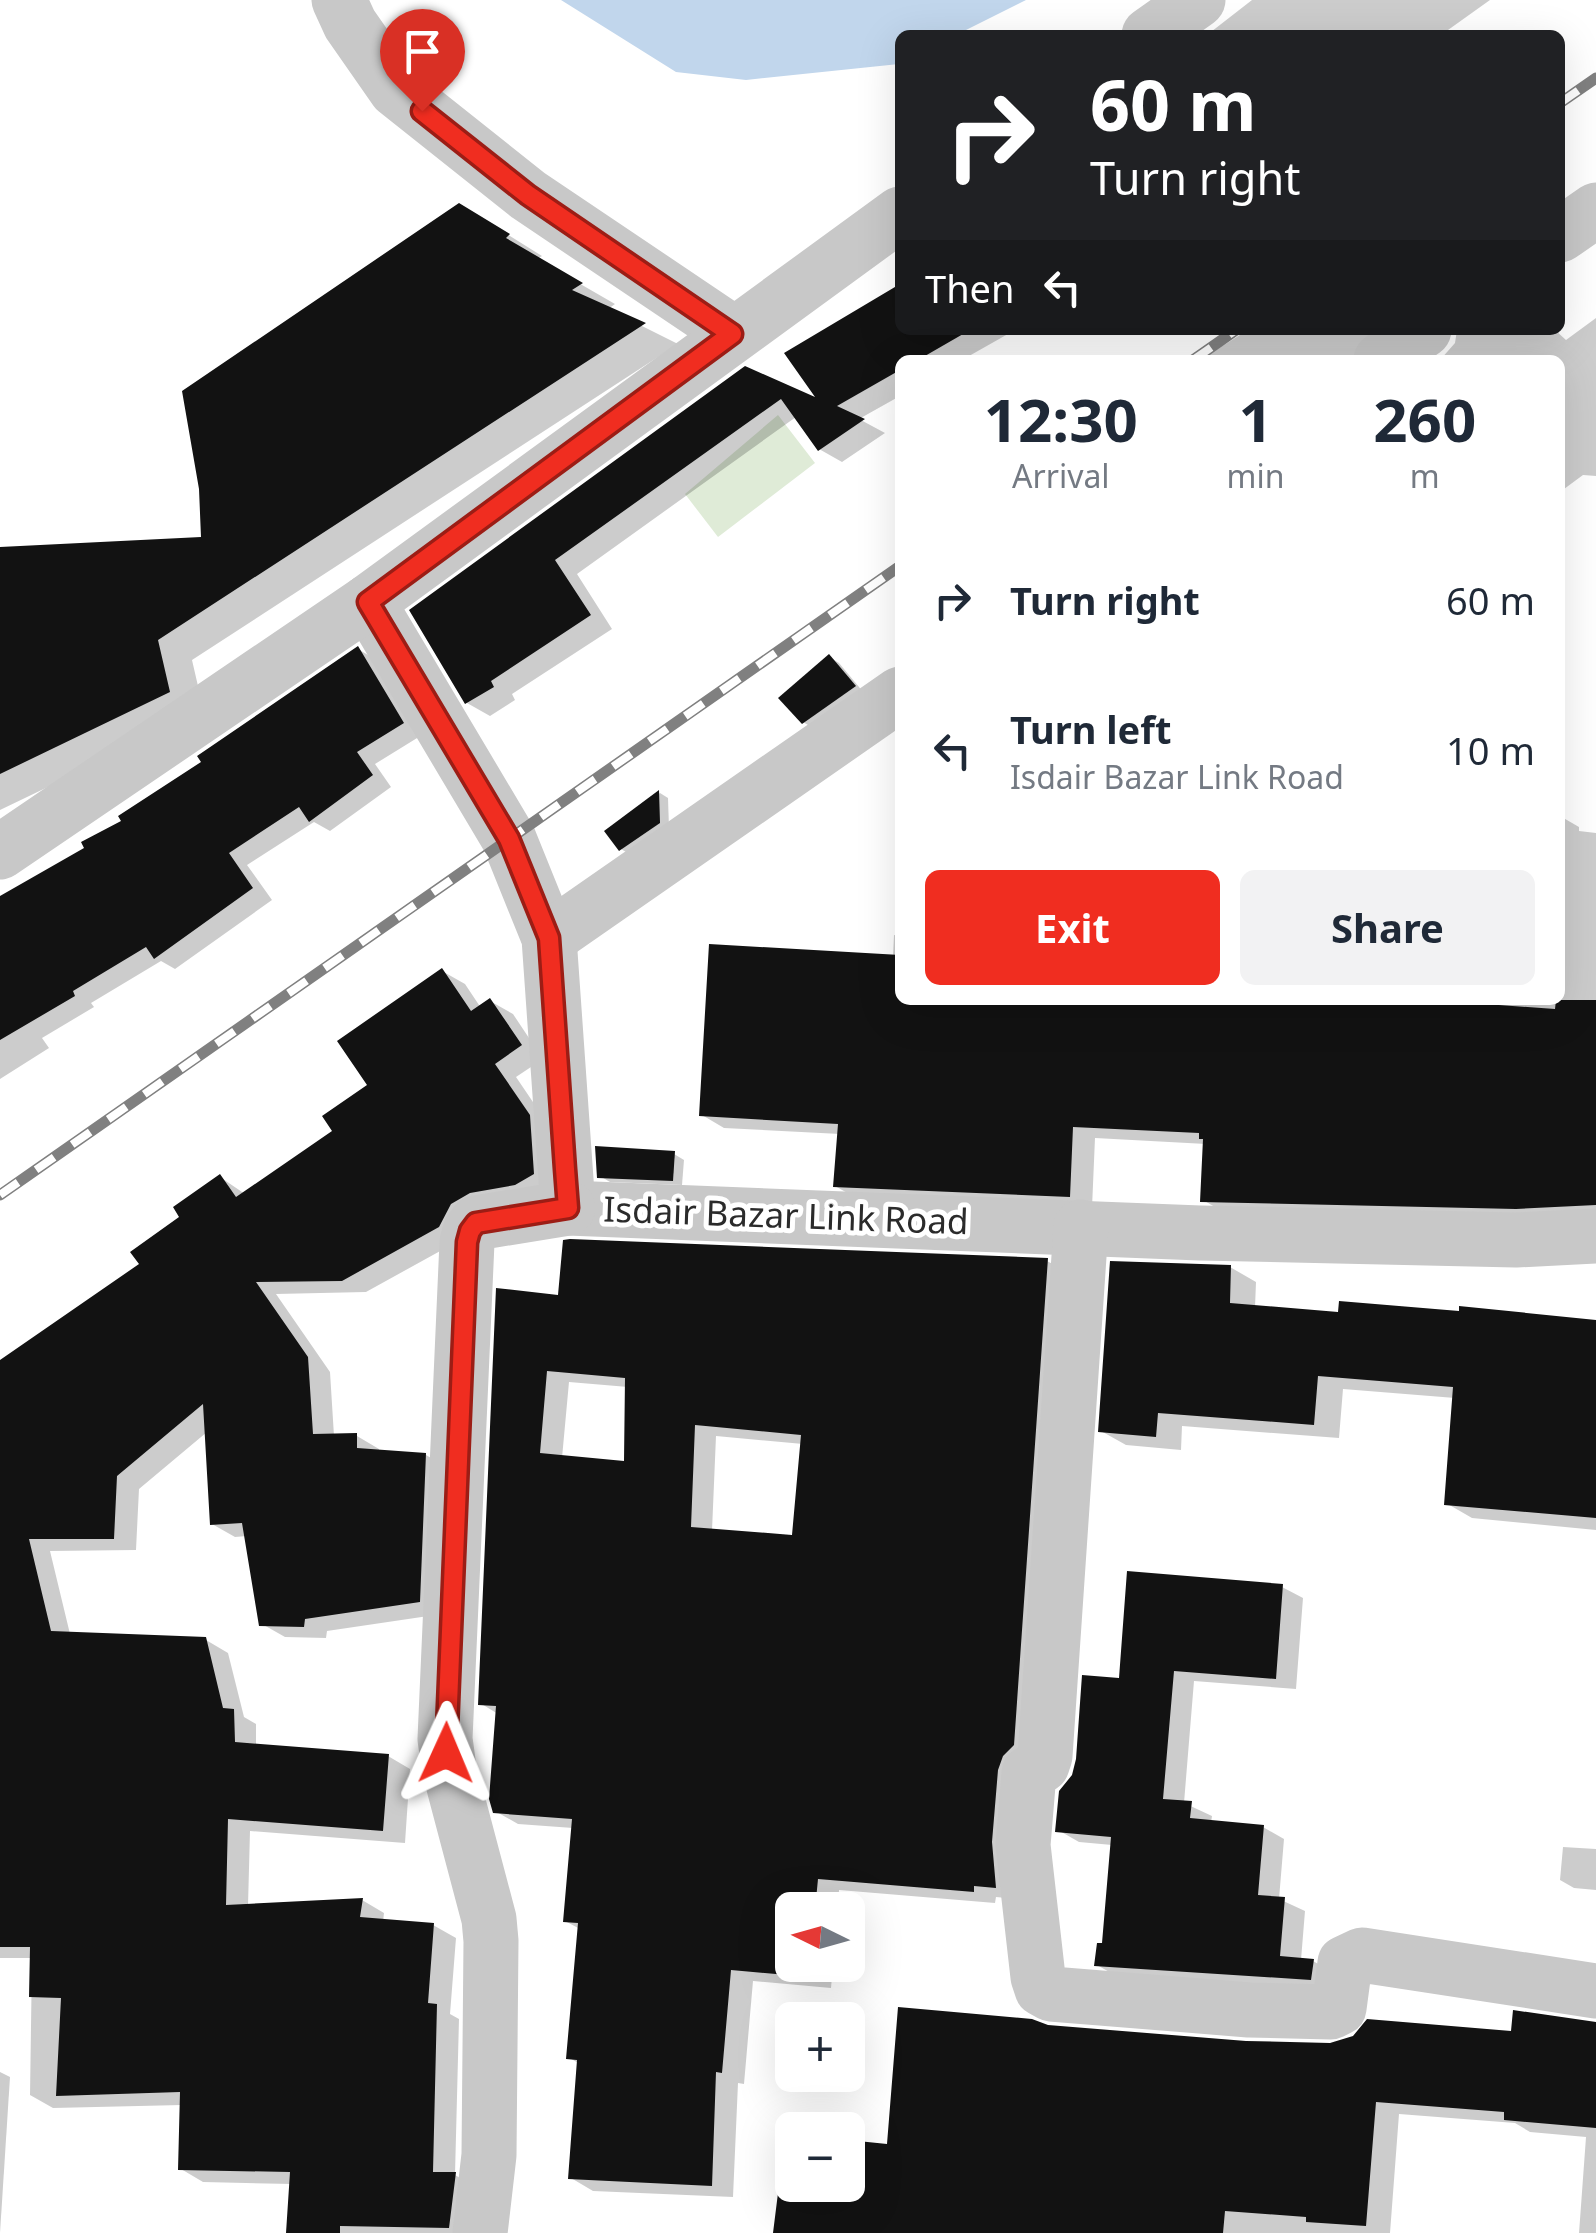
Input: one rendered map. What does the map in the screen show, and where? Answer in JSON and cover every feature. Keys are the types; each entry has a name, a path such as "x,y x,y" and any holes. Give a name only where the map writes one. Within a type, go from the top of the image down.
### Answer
{"street":[{"path":"339,0 350,24 396,90 528,195 732,334"},
{"path":"1157,30 1198,0"},
{"path":"1565,232 1596,210"},
{"path":"0,852 368,602 895,218"},
{"path":"1387,355 1417,335"},
{"name":"Isdair Bazar Link Road","path":"368,602 509,839 549,938 568,1208 1516,1240 1596,1236"},
{"path":"549,938 895,697"},
{"path":"480,2233 489,2156 491,1941 489,1919 449,1768 446,1739 467,1242 476,1223 568,1208"},
{"path":"1082,1228 1045,1756 1042,1765 1029,1773 1023,1845 1042,1989 1050,1994 1248,2010 1332,2012 1339,2008 1344,1963 1362,1955 1596,1992"}],"green space":[{"path":"778,415 815,463 718,537 685,494"}],"water":[{"path":"561,0 1026,0 966,30 895,30 895,64 746,80 676,72"}],"building":[{"path":"459,203 510,234 506,238 583,283 572,290 646,323 158,640 170,692 0,774 0,547 201,537 199,489 182,391"},
{"path":"895,287 895,335 961,335 927,355 895,355 895,373 837,406 865,419 818,451 781,399 555,560 591,615 491,681 494,687 465,704 409,610 745,366 815,397 784,353"},
{"path":"358,646 404,723 357,752 373,775 309,822 299,807 229,853 253,888 154,959 146,947 73,991 75,996 0,1040 0,896 84,848 81,842 121,821 118,816 201,762 197,756"},
{"path":"829,654 856,686 802,724 778,698"},
{"path":"659,790 660,823 619,851 604,831"},
{"path":"709,944 895,955 895,1005 1500,1005 1555,1009 1555,1005 1565,1005 1565,1000 1596,1000 1596,1205 1516,1209 1200,1202 1203,1139 1199,1139 1199,1133 1073,1127 1070,1197 833,1187 838,1124 699,1116"},
{"path":"442,968 471,1011 490,998 522,1045 495,1064 530,1115 534,1174 515,1185 470,1193 451,1204 439,1227 342,1281 256,1282 308,1357 313,1434 357,1433 357,1448 426,1453 420,1602 305,1619 304,1627 259,1626 242,1523 210,1525 203,1404 117,1476 114,1539 29,1539 51,1631 206,1637 223,1708 234,1709 235,1742 389,1754 383,1831 228,1819 226,1905 363,1898 360,1917 434,1923 428,2003 437,2004 433,2172 456,2172 449,2228 340,2226 340,2233 286,2233 290,2172 178,2170 180,2092 56,2096 61,1998 29,1997 30,1947 0,1947 0,1360 139,1264 130,1252 179,1217 173,1207 220,1174 236,1197 332,1131 322,1116 367,1085 337,1041"},
{"path":"595,1146 675,1151 673,1181 597,1178"},
{"path":"570,1239 1048,1258 1014,1745 1003,1756 998,1770 992,1842 996,1888 974,1886 974,1892 818,1879 817,1892 775,1892 775,1974 731,1970 722,2073 716,2072 712,2186 568,2179 577,2060 566,2059 578,1923 563,1922 572,1819 493,1813 489,1799 496,1706 478,1705 496,1288 558,1295 563,1240","holes":["547,1371 625,1378 624,1461 540,1453","695,1425 801,1435 792,1535 691,1527"]},
{"path":"1110,1261 1231,1265 1230,1303 1338,1312 1339,1301 1459,1311 1459,1306 1596,1320 1596,1518 1444,1505 1453,1387 1318,1376 1314,1425 1158,1413 1156,1437 1098,1432"},
{"path":"1127,1571 1283,1584 1276,1679 1174,1671 1163,1799 1192,1801 1190,1818 1264,1825 1258,1895 1285,1897 1280,1956 1314,1959 1311,1980 1094,1966 1097,1943 1102,1943 1111,1837 1055,1832 1059,1791 1072,1775 1076,1759 1082,1675 1119,1678"},
{"path":"898,2007 1032,2019 1048,2025 1246,2041 1330,2043 1353,2036 1367,2019 1511,2031 1513,2010 1596,2022 1596,2128 1504,2120 1504,2112 1376,2102 1366,2226 1225,2211 1223,2233 773,2233 777,2202 865,2202 865,2142 887,2144"}],"railway":[{"path":"1565,100 1596,78"},
{"path":"1200,355 1229,335"},
{"path":"0,1195 895,569"}],"route":[{"path":"422,111 528,195 732,334 368,602 509,839 549,938 568,1208 476,1223 467,1242 446,1753"}]}
